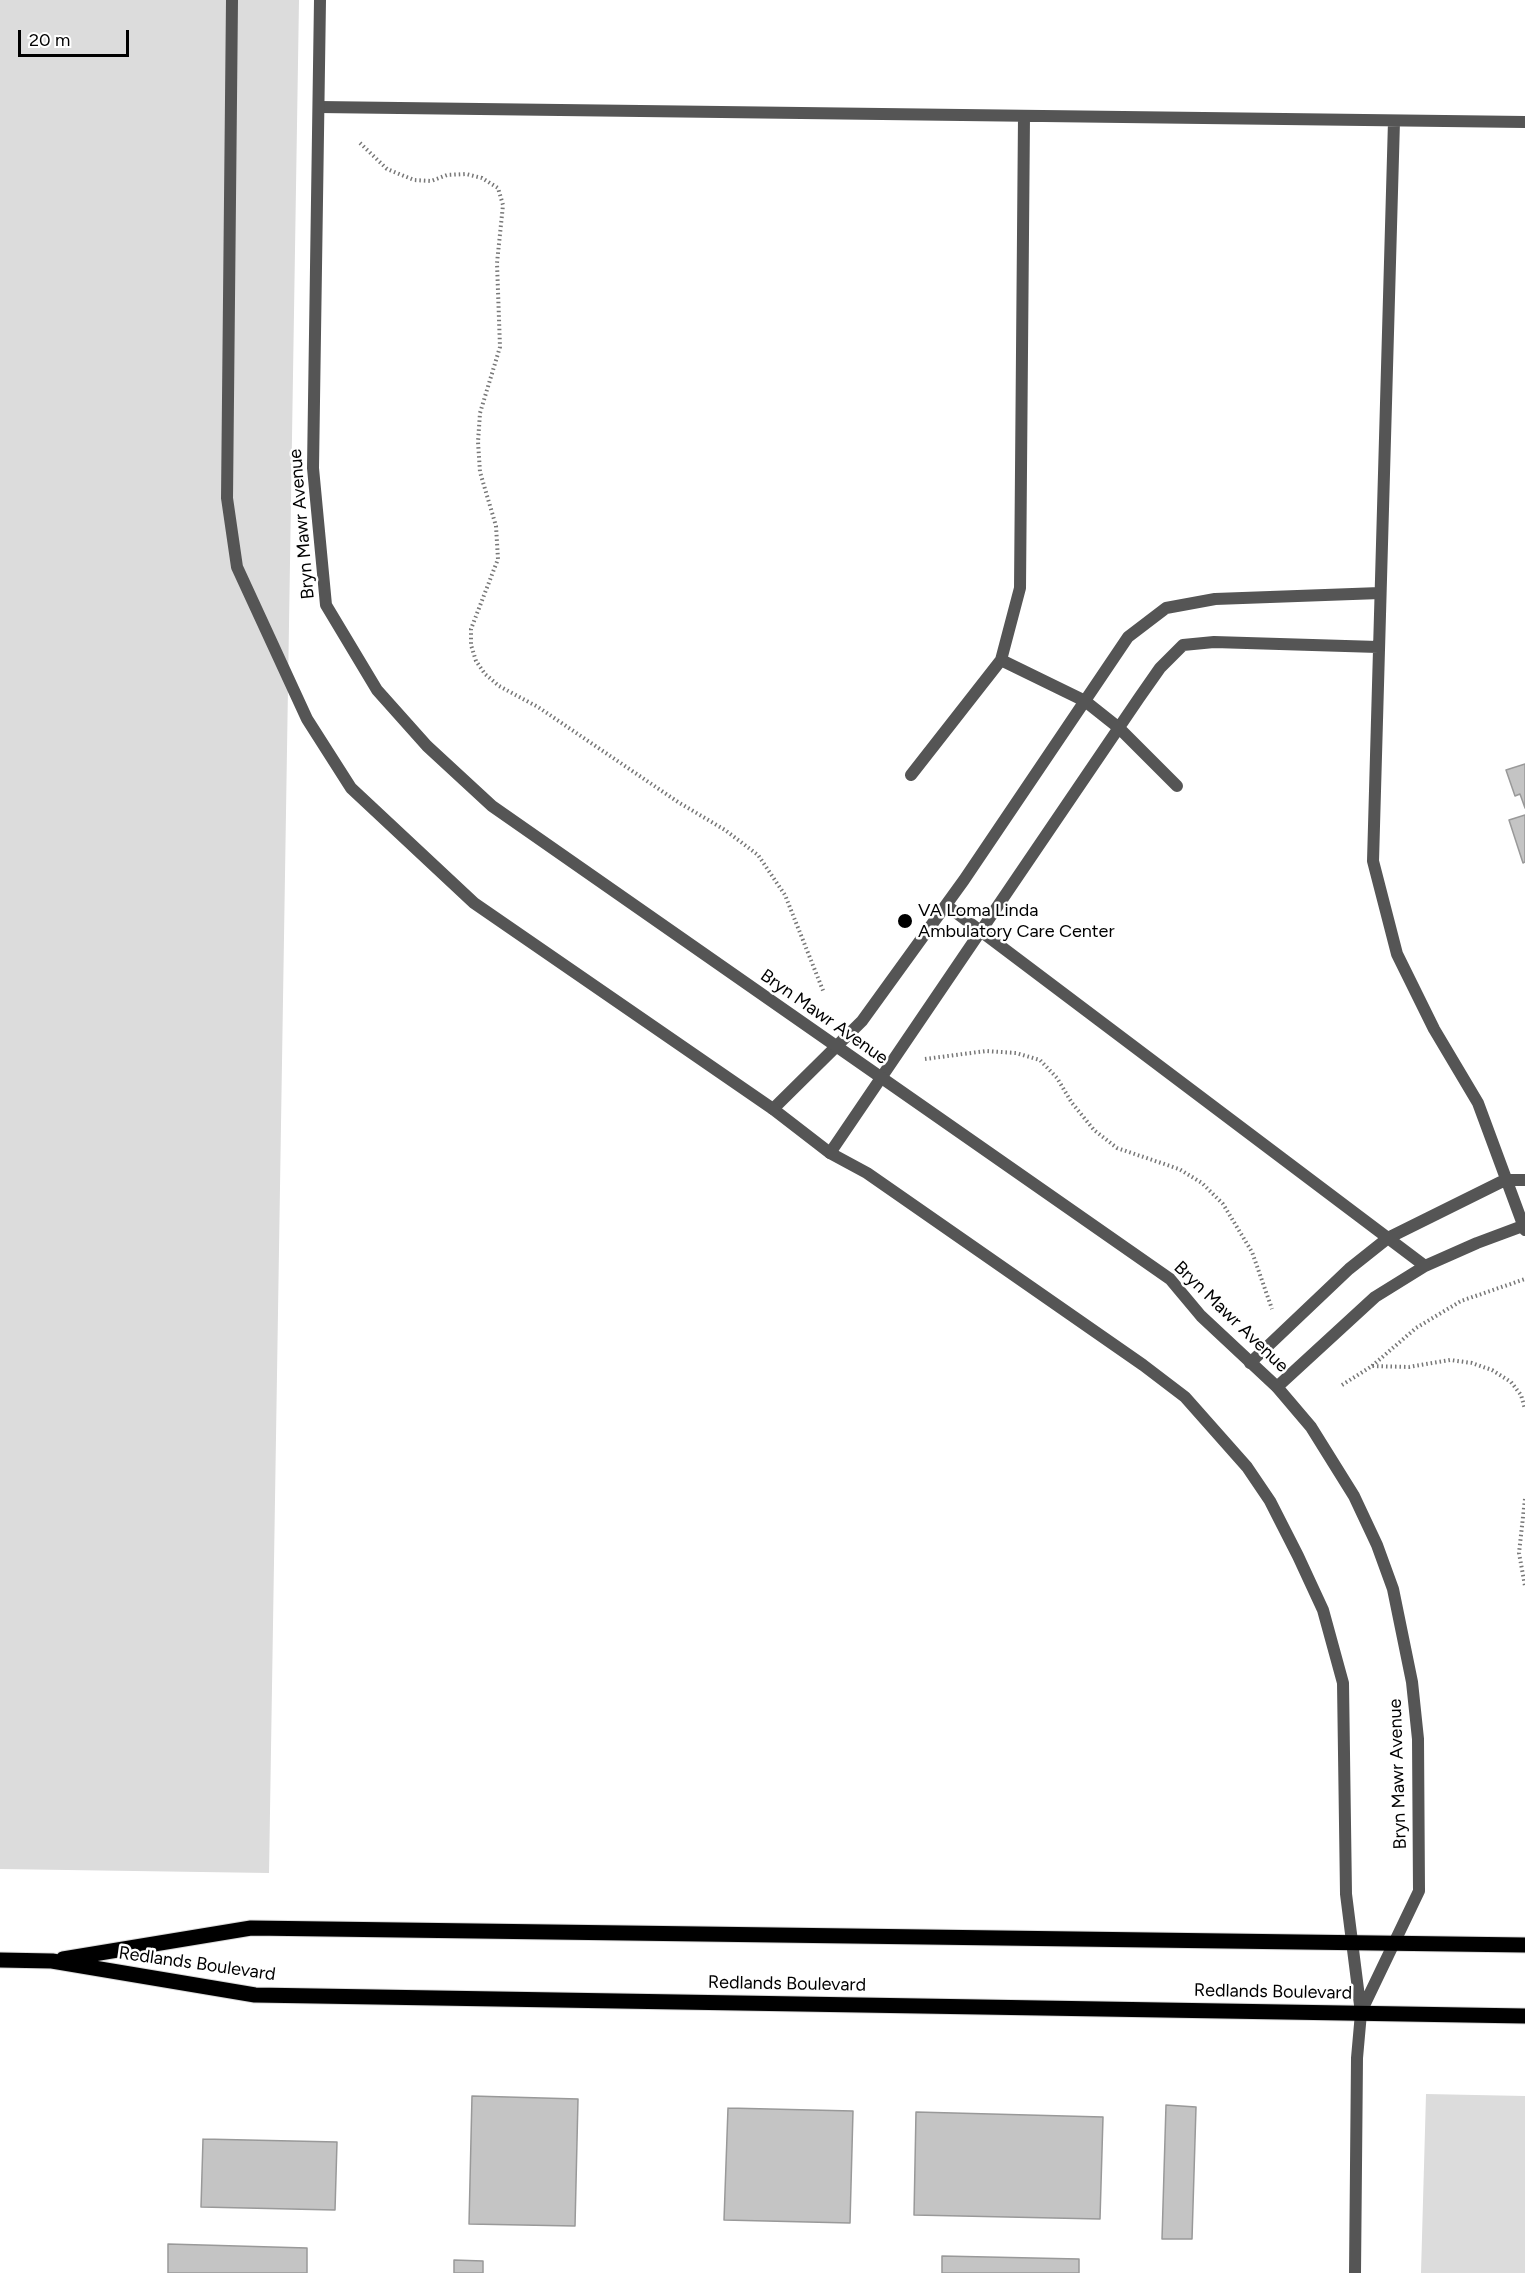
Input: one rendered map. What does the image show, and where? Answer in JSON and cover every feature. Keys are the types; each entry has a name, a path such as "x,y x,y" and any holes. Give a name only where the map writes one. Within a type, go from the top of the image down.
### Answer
{"main road":[{"name":"Redlands Boulevard","path":"52,1961 251,1928 1525,1945"},
{"name":"Redlands Boulevard","path":"0,1960 52,1961 255,1995 1525,2016"}],"street":[{"name":"Bryn Mawr Avenue","path":"232,0 227,498 237,567 308,719 351,789 474,903 773,1109 830,1153 867,1173 1143,1365 1185,1397 1247,1467 1270,1501 1323,1610 1343,1683 1346,1894 1361,2013 1357,2058 1355,2273"},
{"name":"Bryn Mawr Avenue","path":"320,0 313,468 326,605 377,690 427,746 492,806 880,1079 1170,1279 1201,1316 1277,1387 1311,1427 1354,1496 1377,1545 1398,1609 1412,1682 1418,1738 1419,1891 1361,2013"},
{"path":"319,107 1525,122"},
{"path":"911,775 1001,660 1020,588 1024,116"},
{"path":"1277,1387 1375,1297 1425,1266 1524,1227 1478,1103 1434,1029 1397,954 1373,861 1394,121"},
{"path":"773,1109 862,1021 946,905 1128,637 1166,608 1215,599 1380,593"},
{"path":"830,1153 1160,668 1184,645 1214,642 1378,646"},
{"path":"1001,660 1085,701 1119,728 1177,786"},
{"path":"946,905 1425,1266"},
{"path":"1250,1363 1350,1269 1388,1238 1505,1180 1525,1180"}],"path":[{"path":"360,143 387,169 414,180 431,181 447,175 466,174 482,178 498,188 503,205 497,263 500,347 480,413 478,442 480,472 496,526 498,559 471,629 471,645 476,660 485,674 499,686 538,707 678,802 725,830 758,855 785,895 824,993"},
{"path":"919,1059 986,1051 1016,1053 1040,1060 1057,1078 1072,1104 1094,1130 1118,1148 1179,1169 1202,1183 1223,1204 1252,1252 1272,1310"},
{"path":"1342,1385 1372,1366 1416,1328 1461,1301 1525,1279"},
{"path":"1372,1366 1409,1366 1450,1360 1472,1363 1492,1370 1510,1382 1521,1395 1525,1409"},
{"path":"1525,1499 1519,1553 1525,1586"}],"shaded area":[{"path":"0,0 299,0 269,1873 0,1869"},
{"path":"1426,2094 1525,2096 1525,2273 1421,2273"}],"building":[{"path":"1525,764 1525,808 1520,794 1515,796 1506,770"},
{"path":"1525,815 1525,862 1523,863 1509,820"},
{"path":"472,2096 578,2099 575,2226 469,2224"},
{"path":"1166,2105 1196,2107 1192,2239 1162,2239"},
{"path":"728,2108 853,2111 850,2223 724,2220"},
{"path":"916,2112 1103,2117 1100,2219 914,2215"},
{"path":"203,2139 337,2142 335,2210 201,2207"},
{"path":"168,2244 307,2248 307,2273 168,2273"},
{"path":"942,2256 1079,2259 1079,2273 942,2273"},
{"path":"454,2260 483,2261 483,2273 454,2273"}],"place":[{"name":"VA Loma Linda Ambulatory Care Center","path":"905,921"}]}
